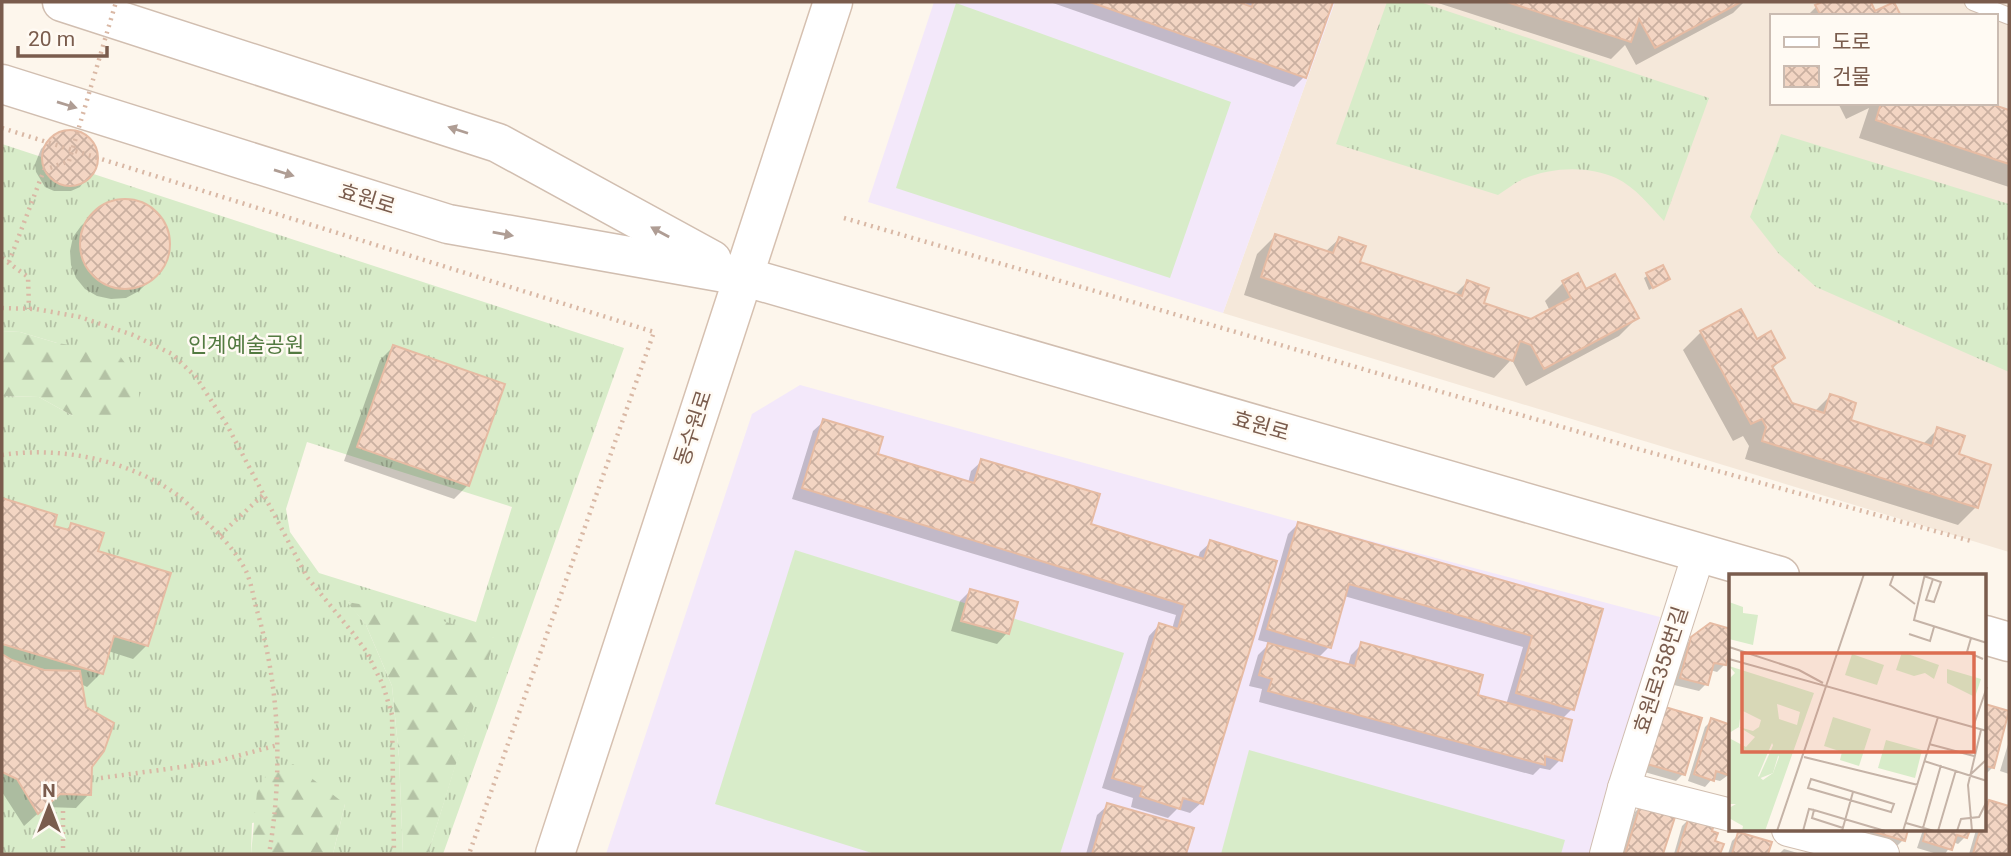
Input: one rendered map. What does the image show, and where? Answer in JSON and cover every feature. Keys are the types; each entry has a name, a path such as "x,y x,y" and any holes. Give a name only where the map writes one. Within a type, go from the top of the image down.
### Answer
{"street":[{"name":"효원로","path":"62,2 498,143 742,276"},
{"name":"동수원로","path":"555,854 833,2"},
{"name":"효원로","path":"2,84 448,224 742,276 1773,574"},
{"name":"효원로358번길","path":"1606,854 1623,788 1699,553"},
{"path":"1623,788 1729,814"},
{"path":"1795,832 1883,854"}],"lane":[{"path":"1973,2 2009,16"}],"path":[{"path":"9,262 44,170 69,161 116,2"},
{"path":"2,128 654,332 470,854"},
{"path":"844,218 1631,447 1970,541"},
{"path":"2,258 28,277 29,309"},
{"path":"2,308 29,309 80,317 133,335 172,354 196,377 227,425 307,577 366,651 383,685 392,716 394,854"},
{"path":"2,455 20,452 63,452 107,463 146,477 179,497 220,535 246,571 261,623 274,692 278,745 275,818 269,854"},
{"path":"220,535 264,494"},
{"path":"101,778 211,762 278,745"},
{"path":"63,811 63,854"}],"shaded area":[{"path":"934,2 1335,2 1223,313 868,202"},
{"path":"1335,2 2009,2 2009,552 1223,313"},
{"path":"800,385 1288,519 1660,617 1592,854 606,854 752,414"}],"green space":[{"path":"1387,2 1420,2 1709,98 1664,221 1630,186 1616,178 1593,171 1568,169 1544,172 1521,180 1498,195 1336,144"},
{"path":"956,3 1231,102 1170,278 896,188"},
{"path":"1781,134 2009,204 2009,372 1816,287 1779,254 1750,217"},
{"name":"인계예술공원","path":"2,144 624,348 443,854 428,854 494,638 348,602 366,625 392,686 399,757 403,854 333,854 345,804 252,823 251,854 2,854 2,772 17,779 38,814 60,794 91,795 92,767 104,751 113,724 86,707 80,671 49,670 21,663 2,654 2,644 102,674 114,636 148,646 170,573 98,551 103,533 71,523 69,530 54,526 57,515 2,498 2,396 39,397 73,416 57,343 20,332 2,331","holes":["307,442 512,507 476,622 319,573 290,532 286,509"]},
{"path":"2,331 20,332 57,343 117,352 134,376 139,390 133,418 106,424 73,416 39,397 2,396"},
{"path":"795,550 1124,653 1060,854 875,854 715,804"},
{"path":"347,602 425,615 495,638 428,854 403,854 399,757 392,686 366,625"},
{"path":"1249,750 1565,840 1561,854 1221,854"},
{"path":"293,764 345,804 333,854 251,854 257,792 264,778"}],"building":[{"path":"1090,2 1239,2 1252,7 1253,2 1333,2 1306,78"},
{"path":"1507,2 1741,2 1655,48 1639,19 1631,42"},
{"path":"1822,2 1871,2 1875,11 1894,2 1900,14 1820,14 1815,5"},
{"path":"1880,105 1994,105 2009,110 2009,164 1876,120"},
{"path":"64,130 76,130 86,134 94,142 98,158 94,174 86,182 76,186 64,186 54,182 46,174 42,164 42,152 46,142 54,134"},
{"path":"116,199 134,199 150,206 163,219 170,235 170,253 163,269 150,282 134,289 116,289 100,282 87,269 80,253 80,235 87,219 100,206"},
{"path":"1275,234 1333,253 1339,237 1366,246 1360,262 1462,296 1467,280 1489,288 1484,303 1531,319 1571,298 1562,281 1578,273 1586,289 1615,274 1639,318 1544,369 1531,345 1520,341 1513,361 1261,277"},
{"path":"1663,265 1670,279 1653,288 1646,273"},
{"path":"1741,309 1757,339 1771,331 1785,358 1772,366 1792,403 1824,413 1830,394 1856,403 1851,420 1932,446 1937,427 1965,436 1959,454 1991,465 1978,508 1762,441 1766,427 1762,419 1751,424 1700,331"},
{"path":"393,345 505,384 469,486 357,447"},
{"path":"823,419 883,437 878,454 974,483 981,459 1100,494 1091,524 1204,559 1210,540 1277,561 1203,804 1183,798 1180,809 1140,796 1143,787 1112,778 1159,623 1178,629 1185,605 802,488"},
{"path":"2,498 57,515 54,526 69,530 71,523 104,533 98,551 171,573 148,646 114,636 103,674 2,644"},
{"path":"1298,522 1603,609 1574,710 1516,693 1532,636 1349,584 1331,648 1267,629"},
{"path":"970,589 1018,602 1009,634 961,621"},
{"path":"1710,623 1729,628 1729,654 1726,665 1714,663 1708,685 1680,678 1691,637"},
{"path":"1361,642 1483,675 1478,695 1572,720 1562,761 1545,756 1545,765 1268,691 1272,679 1259,675 1268,643 1355,666"},
{"path":"2,654 44,670 80,671 86,707 114,723 104,751 92,767 91,795 60,794 38,814 17,779 2,772"},
{"path":"1986,704 2009,711 1994,768 1986,766"},
{"path":"1665,707 1702,718 1685,775 1647,764"},
{"path":"1711,718 1729,724 1728,775 1716,771 1714,781 1694,774"},
{"path":"1989,800 2009,806 2009,854 1973,854 1979,832 1986,832"},
{"path":"1107,803 1194,828 1186,854 1092,854"},
{"path":"1641,803 1676,814 1663,854 1625,854"},
{"path":"1689,817 1714,825 1712,831 1718,833 1715,841 1724,844 1720,854 1677,854"},
{"path":"1738,832 1772,842 1768,854 1732,854"},
{"path":"1874,832 1907,832 1905,841"},
{"path":"1925,832 1969,832 1967,838 1957,835 1952,850 1923,841"}]}
